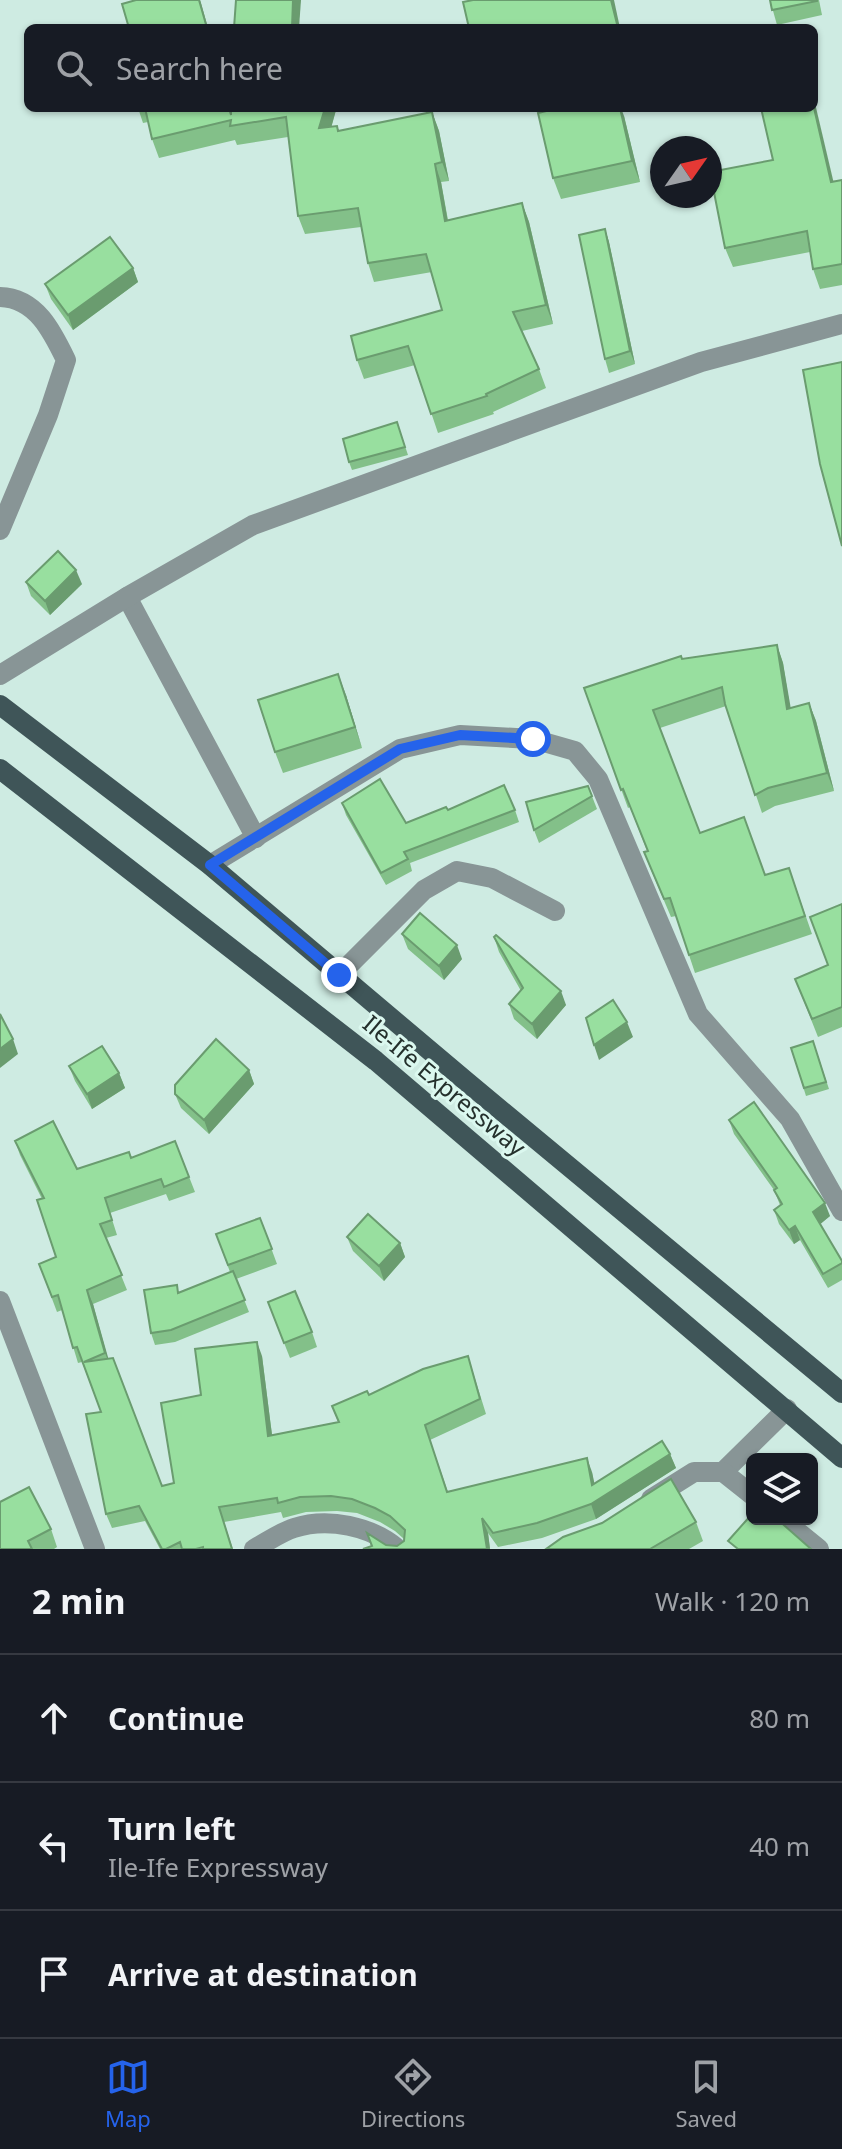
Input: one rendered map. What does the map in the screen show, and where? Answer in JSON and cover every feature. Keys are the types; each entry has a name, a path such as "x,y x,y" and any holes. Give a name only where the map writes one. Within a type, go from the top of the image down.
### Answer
{"main road":[{"name":"Ile-Ife Expressway","path":"0,705 210,865 842,1393"},
{"name":"Ile-Ife Expressway","path":"0,769 376,1061 842,1458"}],"street":[{"path":"0,297 15,297 46,321 66,360 44,426 0,530"},
{"path":"0,675 253,525 701,362 842,324"},
{"path":"127,597 256,838"},
{"path":"210,865 400,749 460,735 533,739 575,751 598,779 698,1014 790,1119 842,1211"},
{"path":"339,975 424,890 457,871 492,878 555,911"},
{"path":"0,1301 95,1549"},
{"path":"723,1472 787,1409"},
{"path":"634,1509 694,1472 723,1472 746,1490"},
{"path":"254,1549 295,1528 343,1523 385,1538 398,1549"},
{"path":"789,1525 819,1549"}],"building":[{"path":"136,0 199,0 206,24 128,24 122,4"},
{"path":"236,0 293,0 292,24 234,24"},
{"path":"611,0 617,24 468,24 463,2"},
{"path":"770,0 817,0 817,1 772,10"},
{"path":"146,112 230,112 231,115 231,112 324,112 319,128 337,126 338,131 432,112 442,162 435,164 445,221 522,203 546,305 513,312 539,369 487,396 431,414 408,346 357,360 351,336 442,310 426,254 368,263 358,208 298,216 286,117 230,126 231,120 152,139"},
{"path":"621,112 632,161 553,178 538,113"},
{"path":"762,112 815,112 831,182 842,180 842,264 813,269 807,231 725,248 717,208 722,208 722,170 773,160"},
{"path":"605,229 630,351 605,359 579,235"},
{"path":"110,237 133,268 68,315 45,284"},
{"path":"842,362 842,546 820,464 803,370"},
{"path":"397,422 405,447 349,462 343,439"},
{"path":"58,551 76,570 45,601 26,582"},
{"path":"777,645 787,709 809,703 827,773 768,788 755,795 722,687 653,710 700,833 744,817 765,875 789,868 805,916 689,955 670,898 664,899 644,852 648,851 621,790 584,688 681,656 682,659"},
{"path":"338,674 355,727 275,752 258,700"},
{"path":"380,779 406,823 446,807 448,810 504,785 515,810 404,852 408,859 381,873 342,803"},
{"path":"588,786 592,796 534,830 526,802"},
{"path":"842,904 842,1007 812,1019 795,979 828,965 810,917"},
{"path":"420,913 457,945 439,966 402,934"},
{"path":"496,935 561,991 532,1024 509,1004 523,988 494,937"},
{"path":"613,1000 627,1022 594,1045 586,1018"},
{"path":"0,1014 13,1039 0,1049"},
{"path":"216,1039 249,1070 204,1120 175,1094 175,1085"},
{"path":"813,1041 826,1082 804,1088 791,1048"},
{"path":"102,1046 119,1073 87,1094 69,1066"},
{"path":"754,1102 825,1203 813,1212 842,1263 823,1274 795,1226 789,1230 774,1210 782,1204 774,1190 777,1188 729,1120"},
{"path":"53,1121 77,1169 129,1152 131,1158 175,1141 189,1177 164,1187 161,1179 105,1198 112,1220 100,1224 122,1275 87,1290 105,1353 84,1362 113,1358 162,1486 174,1483 161,1403 201,1395 195,1349 257,1342 268,1436 339,1422 332,1406 367,1391 369,1395 423,1369 468,1356 480,1399 425,1425 447,1492 587,1458 592,1485 662,1441 670,1454 591,1504 537,1523 493,1533 482,1518 487,1549 363,1549 372,1546 367,1533 386,1545 397,1546 404,1541 405,1530 390,1516 375,1508 352,1499 331,1496 300,1497 278,1503 277,1498 219,1507 232,1549 182,1549 180,1542 162,1549 139,1506 106,1514 86,1414 101,1412 77,1347 73,1348 58,1295 52,1297 39,1264 56,1257 37,1200 44,1198 15,1141"},
{"path":"368,1214 400,1243 379,1266 347,1237"},
{"path":"260,1218 272,1249 228,1265 216,1234"},
{"path":"233,1271 245,1300 171,1330 151,1333 144,1290 177,1285 178,1293"},
{"path":"295,1291 312,1332 284,1343 268,1302"},
{"path":"671,1479 696,1522 650,1549 546,1549 563,1537 602,1523"},
{"path":"29,1487 51,1529 28,1541 32,1549 0,1549 0,1502"},
{"path":"746,1521 746,1525 784,1525 811,1549 738,1549 728,1541"}],"route":[{"path":"339,975 210,865 400,749 460,735 533,739"}]}
